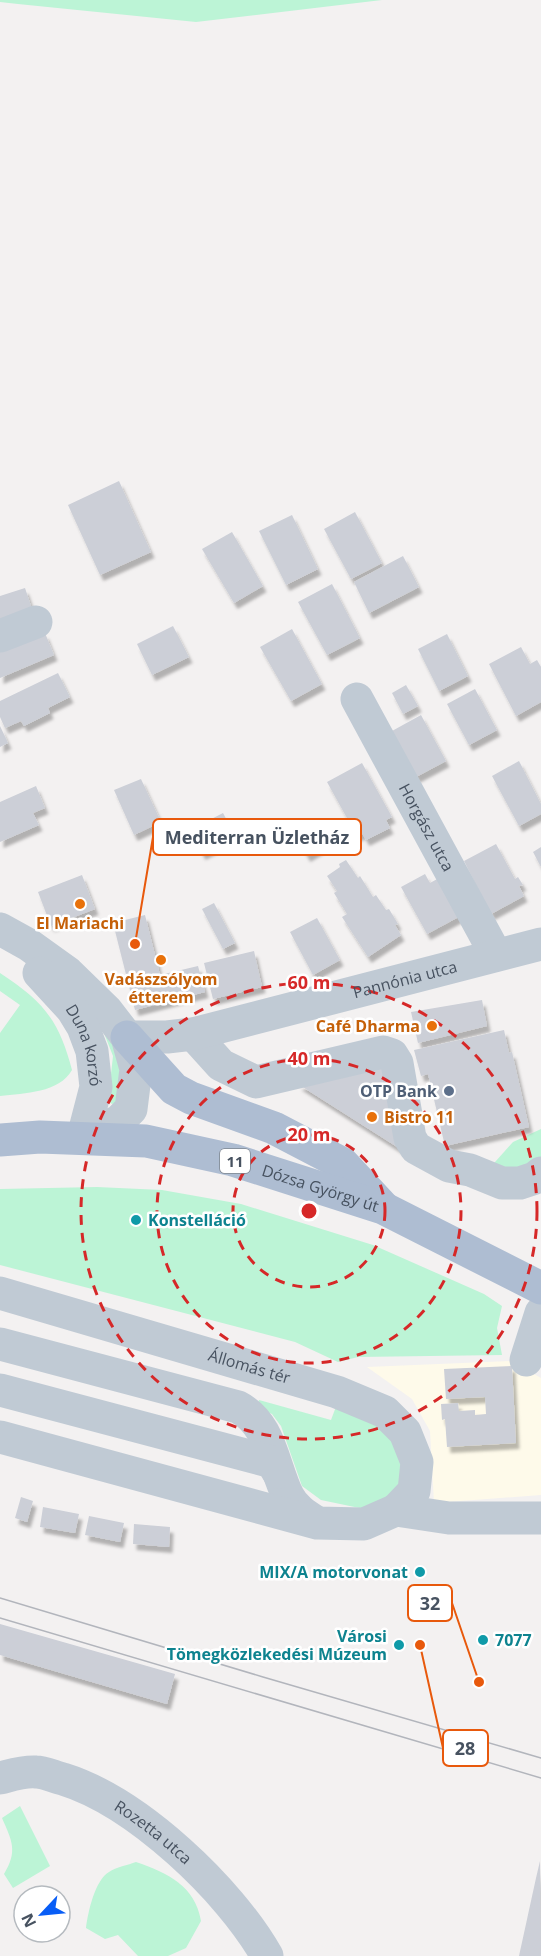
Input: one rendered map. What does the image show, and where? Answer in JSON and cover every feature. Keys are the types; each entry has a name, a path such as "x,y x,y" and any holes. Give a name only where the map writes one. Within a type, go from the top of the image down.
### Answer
{"main road":[{"path":"127,1037 174,1089 191,1098 274,1128 343,1164 383,1208"},
{"name":"11","path":"0,1140 83,1137"},
{"name":"Dózsa György út","path":"83,1137 146,1141 232,1160 383,1208 541,1288"}],"street":[{"path":"0,636 36,622"},
{"name":"Horgász utca","path":"357,699 496,956"},
{"name":"Duna korzó","path":"0,929 29,945 68,973 106,1010 127,1037 136,1069 131,1109 119,1121 83,1137"},
{"name":"Duna korzó","path":"0,934 41,974 72,1009 83,1027 92,1051 96,1086 83,1137"},
{"name":"Pannónia utca","path":"127,1037 193,1034 541,944"},
{"path":"193,1034 220,1065 256,1082 383,1052 392,1055 397,1064 410,1138 416,1148 449,1166 470,1170 502,1184 520,1183 535,1178 541,1173"},
{"name":"Állomás tér","path":"0,1293 337,1392 385,1412 405,1432 417,1462 414,1491 396,1510"},
{"path":"526,1360 541,1313"},
{"path":"0,1344 238,1407 250,1415 261,1427 278,1472 295,1506 317,1523"},
{"path":"0,1390 272,1462 278,1472"},
{"path":"0,1437 317,1523 364,1524 396,1510 449,1518 541,1518"},
{"name":"Rozetta utca","path":"0,1778 38,1772 81,1785 121,1807 168,1842 219,1890 255,1934 267,1956"}],"shaded area":[{"path":"511,1361 541,1378 541,1495 434,1503 430,1431 412,1399 367,1367"}],"green space":[{"path":"0,0 382,0 196,22 0,2"},
{"path":"0,973 38,1003 55,1025 61,1038 72,1070 66,1078 50,1088 0,1096 0,1033 20,1005 0,991"},
{"path":"102,1028 120,1047 119,1102 112,1104 108,1101 113,1056"},
{"path":"541,1129 541,1167 487,1171 513,1142"},
{"path":"97,1187 162,1190 241,1204 373,1245 484,1294 502,1306 497,1328 502,1355 358,1357 338,1362 295,1342 0,1265 0,1189"},
{"path":"259,1400 331,1420 337,1404 392,1434 407,1468 402,1491 369,1510 321,1500 302,1486 281,1426 272,1414 257,1408"},
{"path":"20,1806 50,1866 20,1884 12,1884 12,1886 4,1874 11,1859 12,1846 2,1818"},
{"path":"136,1862 169,1876 178,1882 193,1899 201,1921 186,1948 168,1956 138,1956 118,1935 105,1939 86,1928 93,1897 104,1876 115,1869"}],"building":[{"path":"119,481 151,552 100,575 68,505"},
{"path":"355,512 382,563 351,579 324,529"},
{"path":"292,515 318,569 286,585 259,531"},
{"path":"232,532 263,586 234,603 202,549"},
{"path":"403,556 419,587 369,613 354,582"},
{"path":"332,584 360,638 327,655 298,602"},
{"path":"25,588 33,612 0,623 0,596"},
{"path":"173,626 189,657 152,675 137,644"},
{"path":"292,629 322,684 291,701 260,647"},
{"path":"45,633 54,655 0,678 0,652"},
{"path":"447,634 468,676 439,691 418,649"},
{"path":"521,647 530,664 537,660 541,667 541,702 516,716 489,664"},
{"path":"58,673 70,697 48,708 50,713 24,726 21,721 5,728 0,717 0,701"},
{"path":"406,685 418,706 403,714 392,693"},
{"path":"475,689 497,730 469,745 447,704"},
{"path":"421,715 446,761 416,777 392,731"},
{"path":"0,726 8,743 0,747"},
{"path":"519,761 541,804 541,814 519,826 492,776"},
{"path":"362,763 392,817 386,820 390,828 366,840 362,833 357,836 327,782"},
{"path":"141,779 161,822 134,835 114,790"},
{"path":"36,786 45,808 33,813 39,825 0,842 0,802"},
{"path":"223,813 236,837 202,854 190,830"},
{"path":"318,824 329,843 307,856 296,837"},
{"path":"496,844 515,879 518,877 523,885 519,886 524,896 491,914 464,861"},
{"path":"541,847 541,867 533,852"},
{"path":"346,860 358,878 360,876 373,897 376,895 386,910 389,909 398,924 395,925 401,935 368,957 342,917 347,914 334,893 337,891 327,876"},
{"path":"425,874 430,883 439,878 464,914 427,934 401,887"},
{"path":"82,875 95,909 51,926 38,892"},
{"path":"214,903 235,943 223,949 202,909"},
{"path":"145,915 160,975 198,966 205,992 135,1010 113,923"},
{"path":"317,918 340,960 313,975 290,932"},
{"path":"254,951 262,987 213,999 204,963"},
{"path":"482,1000 487,1026 418,1043 411,1012"},
{"path":"504,1030 509,1053 512,1052 529,1127 445,1146 428,1074 421,1076 414,1050"},
{"name":"Bistro 11","path":"383,1065 402,1150 298,1084"},
{"path":"512,1366 516,1443 447,1447 445,1419 442,1420 441,1404 458,1403 459,1411 475,1410 475,1415 486,1414 485,1397 446,1399 444,1369"},
{"path":"21,1497 33,1501 27,1522 15,1518"},
{"path":"43,1507 79,1514 75,1533 40,1527"},
{"path":"89,1516 124,1523 120,1542 85,1535"},
{"path":"134,1524 170,1527 169,1547 133,1544"},
{"path":"0,1624 175,1674 167,1704 0,1655"},
{"path":"540,1861 541,1956 519,1956 536,1878"}],"tram line":[{"path":"0,1598 541,1758"},
{"path":"0,1618 541,1778"}],"place":[{"name":"El Mariachi","path":"80,904"},
{"name":"Mediterran Üzletház","path":"135,944"},
{"name":"Vadászsólyom étterem","path":"161,960"},
{"name":"Café Dharma","path":"432,1026"},
{"name":"OTP Bank","path":"449,1091"},
{"name":"Bistro 11","path":"372,1117"},
{"name":"Konstelláció","path":"136,1220"},
{"name":"MIX/A motorvonat","path":"420,1572"},
{"name":"7077","path":"483,1640"},
{"name":"Városi Tömegközlekedési Múzeum","path":"399,1645"},
{"name":"28","path":"420,1645"},
{"name":"32","path":"479,1682"}]}
